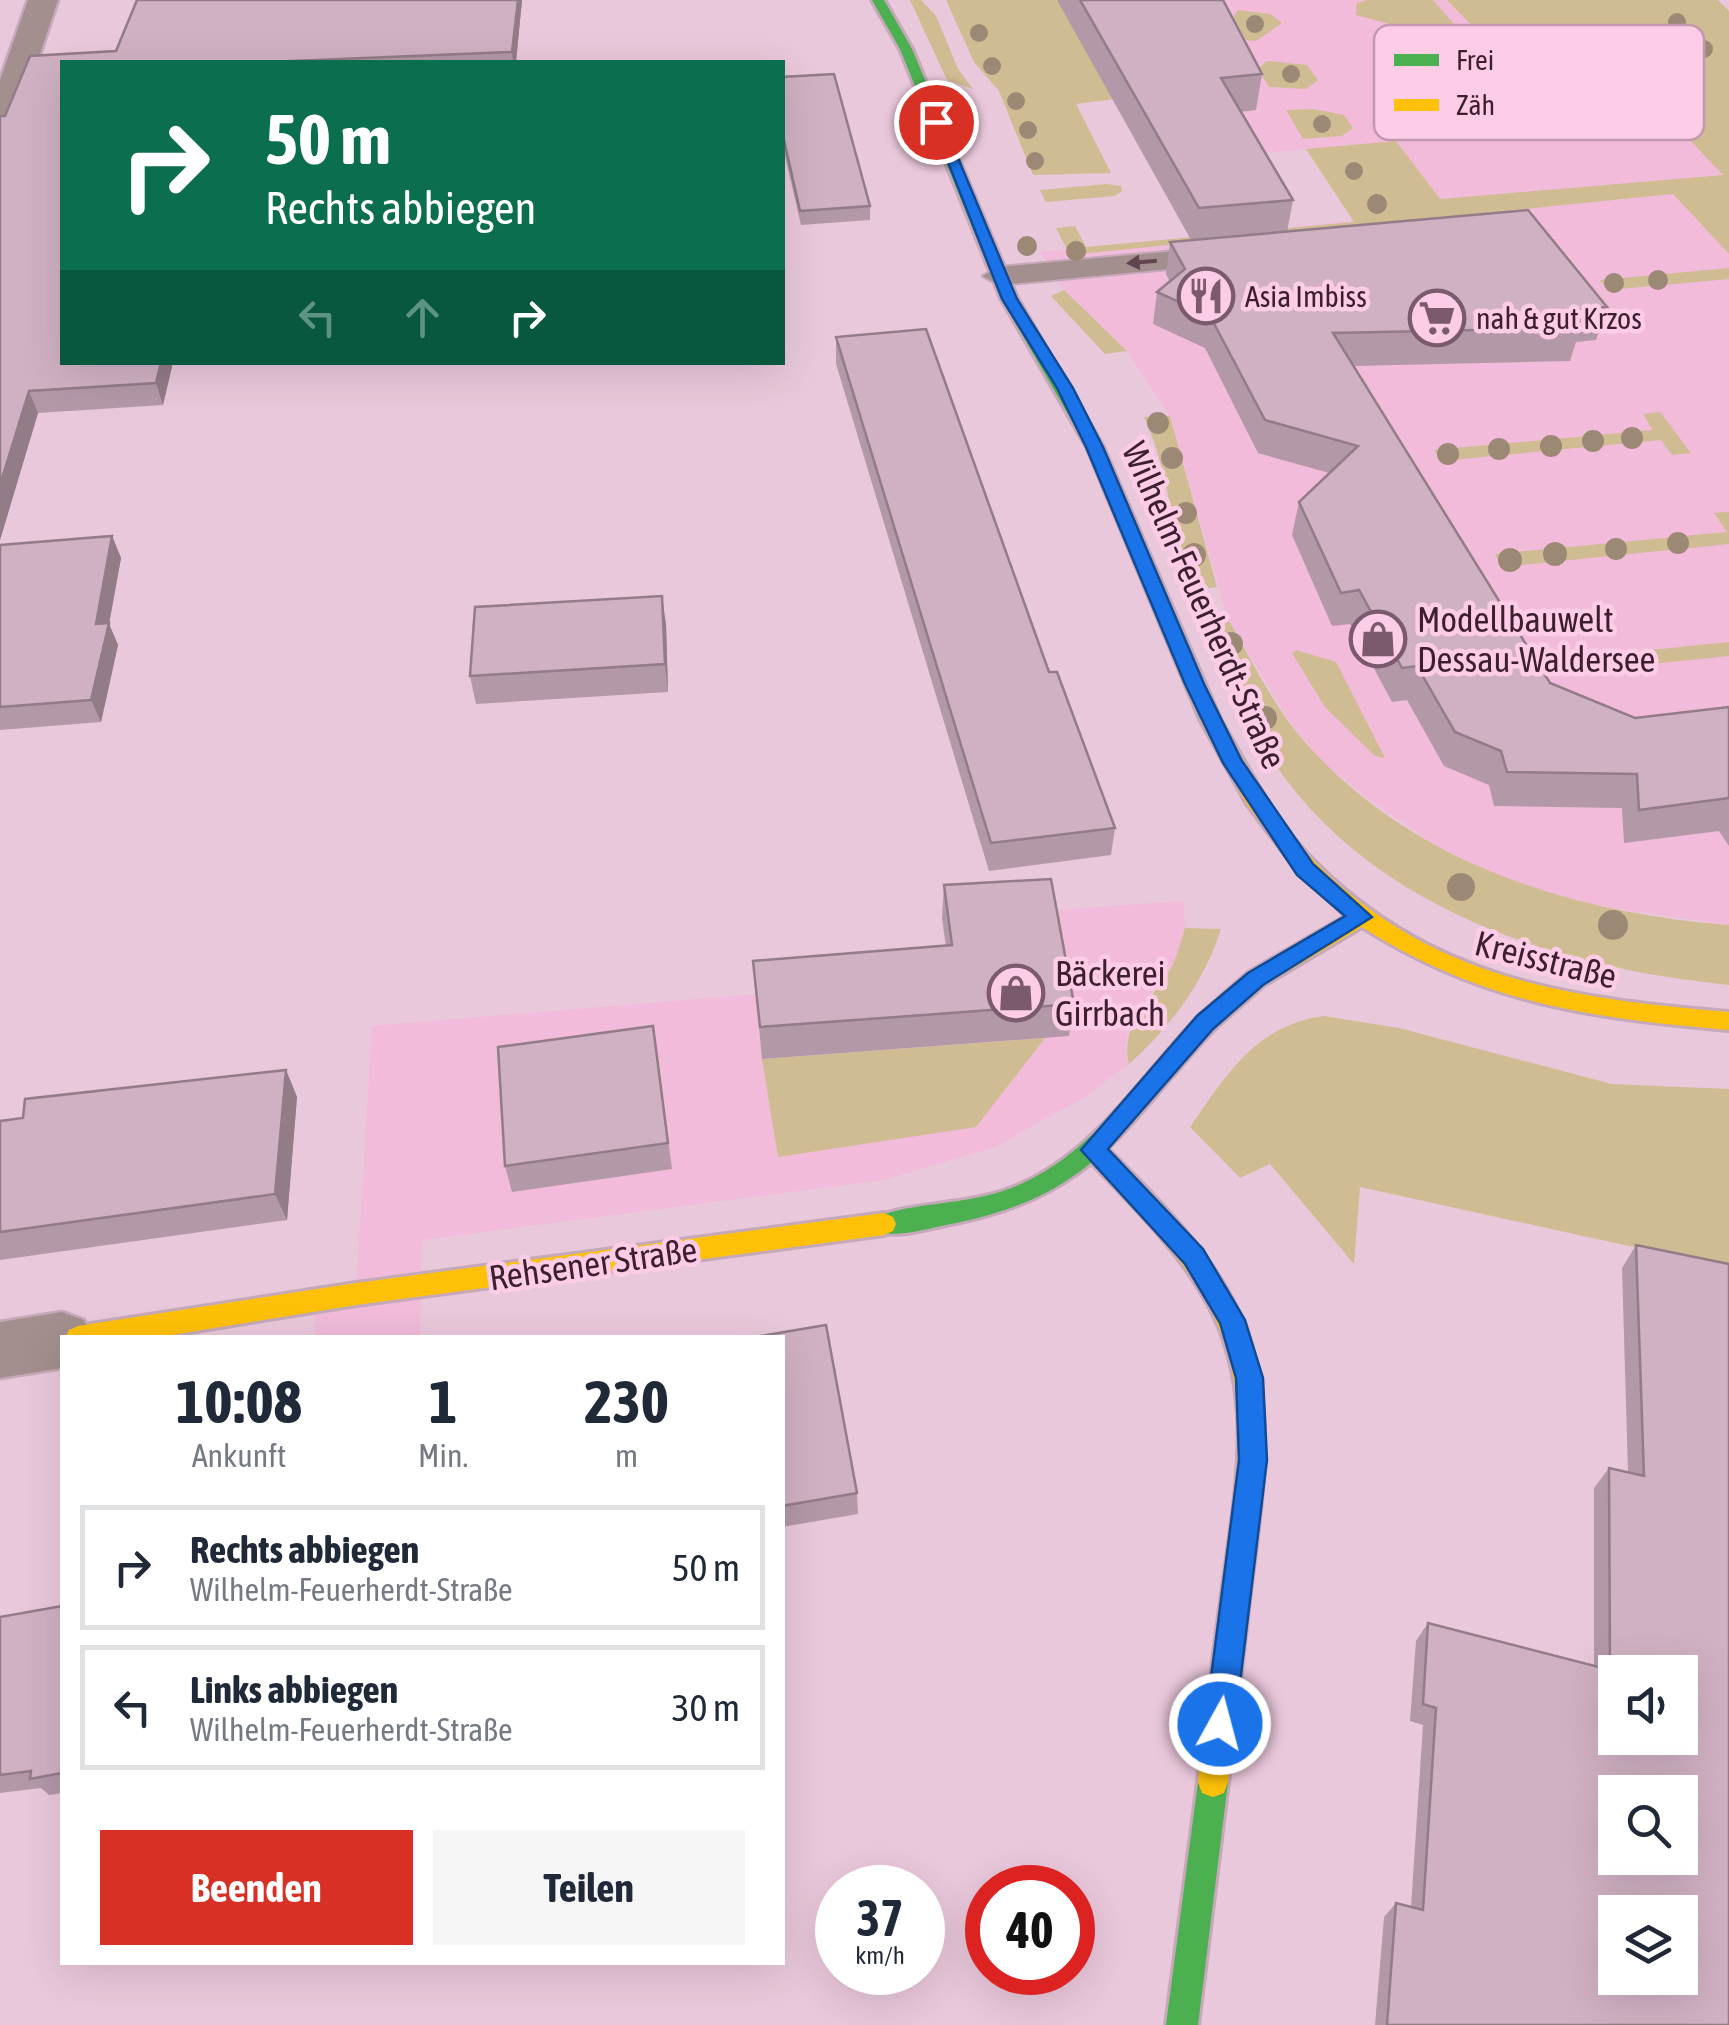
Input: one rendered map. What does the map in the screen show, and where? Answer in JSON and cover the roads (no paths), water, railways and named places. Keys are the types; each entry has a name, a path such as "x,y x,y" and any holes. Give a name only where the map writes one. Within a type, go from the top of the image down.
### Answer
{"main road":[{"name":"Wilhelm-Feuerherdt-Straße","path":"878,0 910,58 999,276 1095,447 1194,684 1234,763 1305,869 1361,917"},
{"name":"Kreisstraße","path":"1361,917 1449,970 1510,992 1573,1008 1729,1022"},
{"path":"1182,2025 1253,1460 1250,1378 1232,1320 1194,1256 1094,1150 1205,1023 1230,1001 1256,979 1361,917"},
{"name":"Rehsener Straße","path":"97,1335 356,1294 979,1211 1052,1180 1094,1150"}],"street":[{"path":"0,126 42,0"},
{"path":"0,1350 60,1340"}],"lane":[{"path":"999,276 1267,252"}],"place":[{"name":"Asia Imbiss","path":"1206,296"},
{"name":"nah & gut Krzos","path":"1437,318"},
{"name":"Modellbauwelt Dessau-Waldersee","path":"1378,639"},
{"name":"Bäckerei Girrbach","path":"1016,993"}]}
